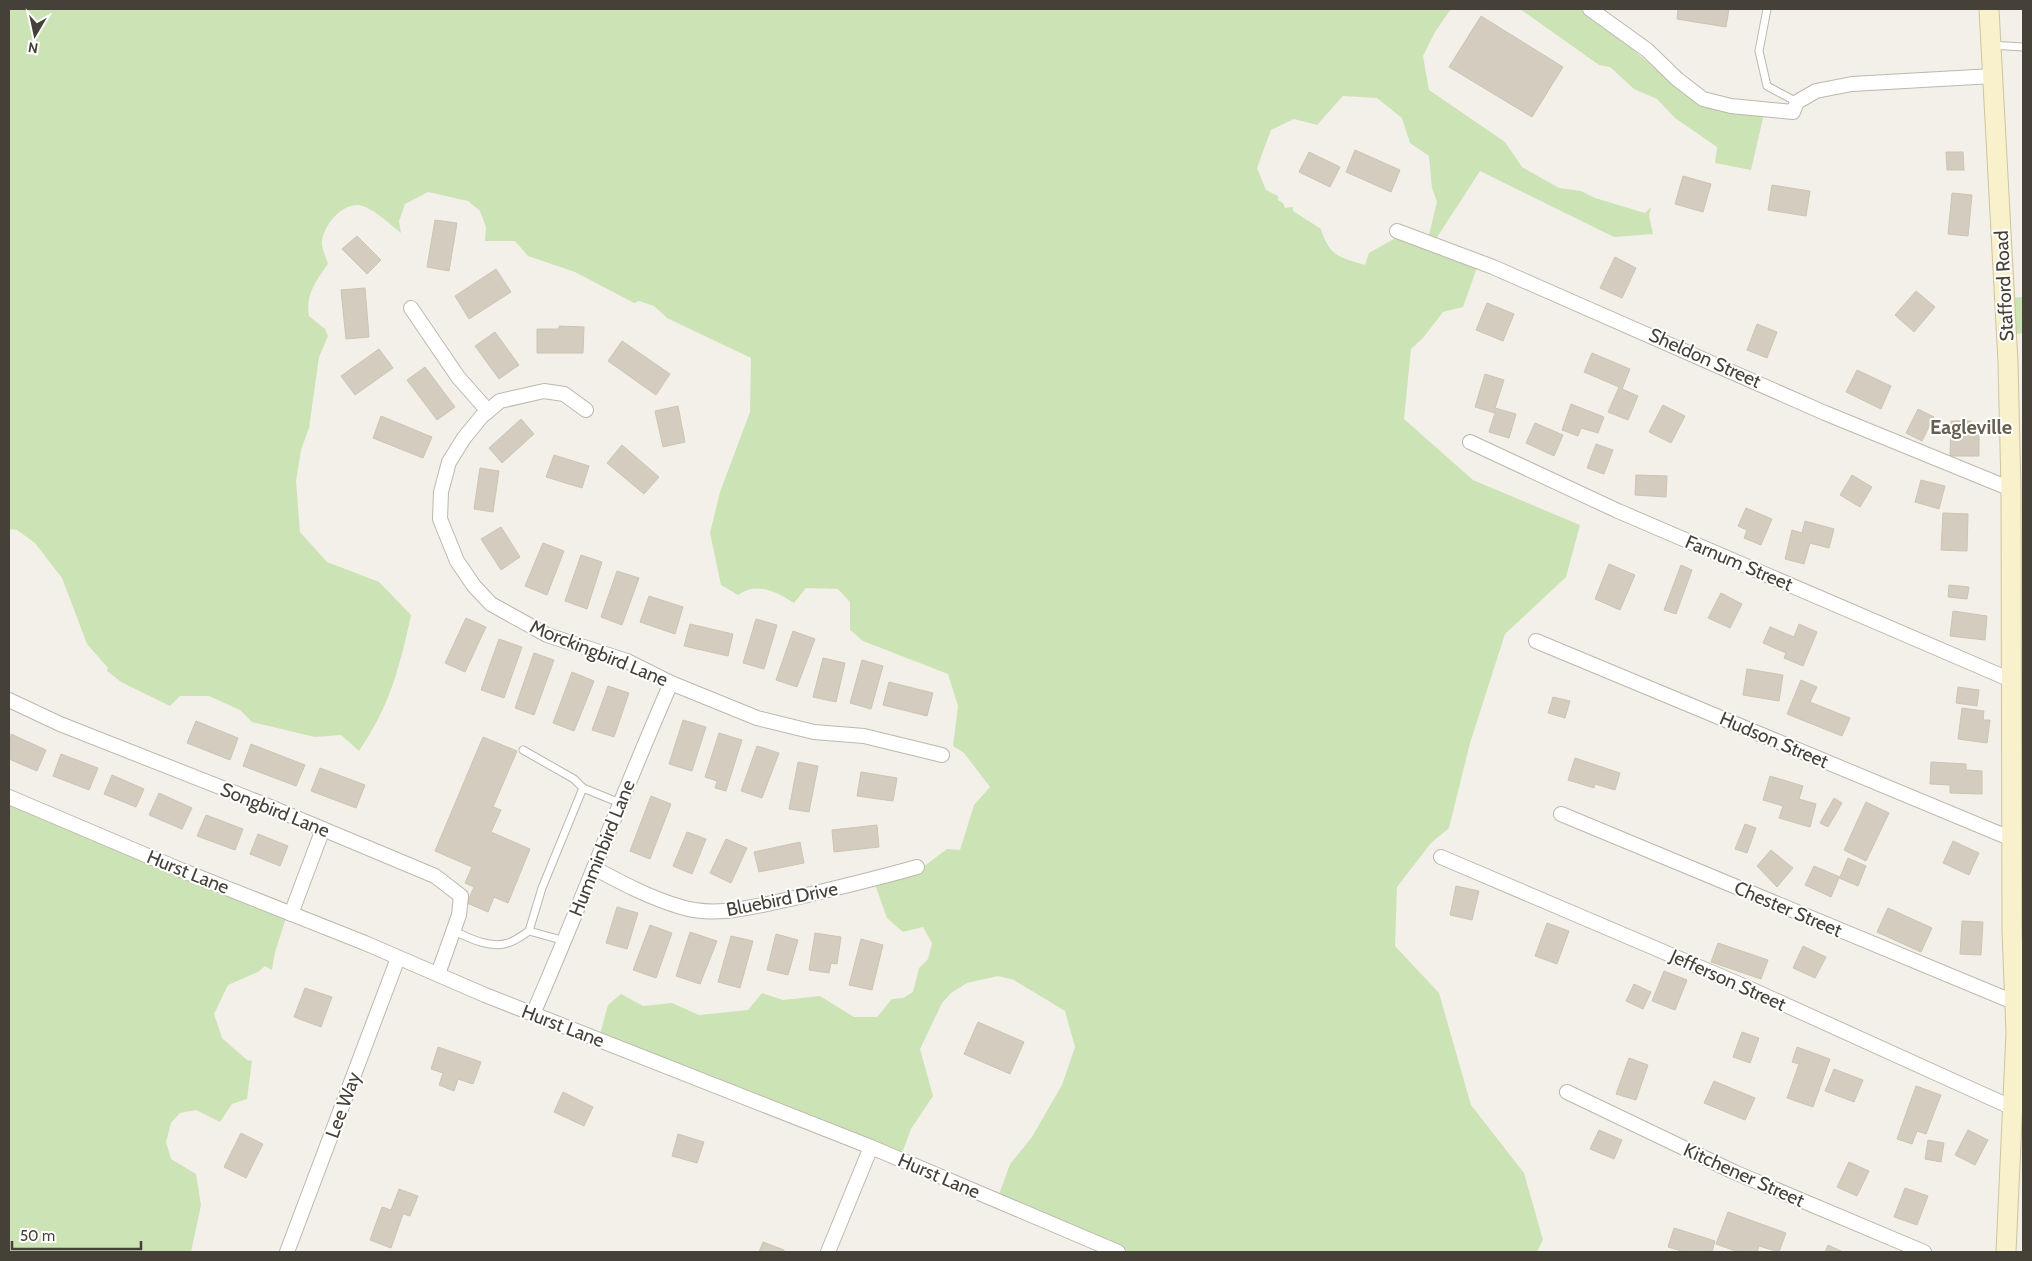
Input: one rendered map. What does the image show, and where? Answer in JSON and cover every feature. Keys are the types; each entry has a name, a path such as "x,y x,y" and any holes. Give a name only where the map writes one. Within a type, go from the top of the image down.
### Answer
{"main road":[{"name":"Stafford Road","path":"1989,9 2008,362 2011,489 2012,839 2020,1003 2013,1108 2015,1135 2006,1252"}],"street":[{"path":"1590,9 1647,50 1677,79 1703,99 1731,106 1793,112 1797,102 1816,91 1852,84 1993,76"},
{"name":"Sheldon Street","path":"1397,231 1493,267 1825,412 2011,489"},
{"path":"410,308 458,377 488,411"},
{"name":"Morckingbird Lane","path":"586,410 564,394 544,391 500,401 488,411 464,438 449,462 442,492 440,519 457,561 474,586 492,604 547,635 627,661 671,682 757,718 814,732 864,736 942,754"},
{"name":"Farnum Street","path":"1470,442 1618,511 2011,680"},
{"name":"Hudson Street","path":"1536,641 2012,839"},
{"name":"Humminbird Lane","path":"533,1014 565,941 620,802 671,682"},
{"name":"Songbird Lane","path":"9,700 60,724 435,876 460,896 459,915 438,974"},
{"name":"Hurst Lane","path":"9,797 181,870 533,1014 872,1147 1118,1252"},
{"name":"Chester Street","path":"1561,814 2020,1003"},
{"path":"291,914 323,829"},
{"name":"Jefferson Street","path":"1441,856 1746,987 2013,1108"},
{"name":"Bluebird Drive","path":"594,868 637,891 682,908 715,911 756,906 845,886 917,867"},
{"name":"Lee Way","path":"287,1252 398,958"},
{"name":"Kitchener Street","path":"1566,1092 1734,1172 1924,1252"},
{"path":"828,1252 872,1147"}],"lane":[{"path":"1767,9 1759,51 1767,86 1797,102"},
{"path":"1991,45 2023,46"},
{"path":"523,750 574,779 584,788 620,802"},
{"path":"454,931 478,942 507,944 529,931 542,888 584,788"},
{"path":"529,931 565,941"}],"green space":[{"path":"9,9 1451,9 1435,32 1423,56 1429,90 1505,142 1522,167 1559,188 1581,191 1595,198 1645,213 1651,207 1649,216 1653,234 1614,237 1480,171 1436,239 1478,265 1463,307 1443,312 1423,338 1411,349 1404,419 1473,480 1580,525 1566,577 1505,634 1470,743 1449,828 1431,843 1397,887 1395,946 1439,993 1471,1105 1524,1173 1543,1240 1537,1252 1112,1252 996,1203 1010,1164 1032,1137 1062,1085 1075,1047 1065,1011 1014,980 998,976 967,983 951,993 942,1003 920,1049 933,1096 911,1129 899,1161 598,1041 608,1005 621,994 643,1006 672,1003 699,1015 748,1010 762,993 783,1000 820,996 854,1017 877,1017 892,999 903,998 913,992 919,968 928,959 932,943 923,927 903,932 887,918 875,884 923,867 947,849 960,850 974,805 990,787 964,753 953,746 958,706 948,674 863,641 850,630 850,602 838,589 806,588 794,603 781,595 760,588 745,591 738,595 721,585 710,533 720,492 750,412 751,358 667,318 654,306 639,301 634,303 575,272 528,256 515,241 485,241 486,227 480,211 468,201 428,192 405,204 399,221 401,233 376,213 365,207 352,205 345,208 333,218 325,231 322,245 328,264 310,295 309,316 325,329 328,336 319,357 309,428 301,450 296,481 300,532 327,562 379,582 411,615 398,669 386,702 379,718 359,751 341,735 315,737 252,722 240,710 209,696 180,696 170,706 121,682 107,671 108,668 87,644 62,578 35,543 17,530 9,529","holes":["1343,96 1377,98 1402,118 1410,143 1429,156 1432,188 1437,202 1427,243 1401,235 1369,253 1365,265 1336,254 1328,245 1321,229 1293,211 1293,207 1285,208 1283,203 1278,200 1278,196 1266,190 1257,168 1271,130 1294,119 1317,125"]},
{"path":"1520,9 1583,9 1607,22 1623,41 1673,84 1762,112 1763,118 1751,170 1715,163 1717,147 1675,118 1657,99 1634,89 1610,67 1599,65"},
{"path":"2023,297 2023,333 2007,336 2009,298"},
{"path":"9,800 287,915 275,952 272,970 265,966 258,972 228,985 214,1014 222,1038 247,1060 252,1061 247,1099 232,1104 220,1122 196,1110 180,1113 171,1123 166,1142 171,1159 196,1174 201,1205 191,1252 9,1252"}],"building":[{"path":"1678,9 1729,9 1726,27 1677,19"},
{"path":"1481,16 1563,67 1532,117 1449,67"},
{"path":"1355,150 1400,170 1391,192 1346,172"},
{"path":"1309,152 1340,167 1330,187 1299,172"},
{"path":"1946,152 1963,152 1964,170 1947,170"},
{"path":"1683,176 1711,184 1703,212 1675,204"},
{"path":"1772,185 1810,191 1806,216 1768,210"},
{"path":"1952,193 1972,195 1968,236 1948,234"},
{"path":"435,220 457,223 449,271 427,267"},
{"path":"357,236 381,260 367,274 342,249"},
{"path":"1615,257 1636,268 1622,298 1600,288"},
{"path":"496,269 511,292 469,319 455,296"},
{"path":"365,288 369,337 346,339 341,290"},
{"path":"1916,291 1935,307 1914,332 1895,315"},
{"path":"1487,303 1514,314 1503,341 1476,330"},
{"path":"1757,324 1777,332 1767,358 1747,350"},
{"path":"559,326 584,327 583,353 537,353 537,329 559,329"},
{"path":"495,332 519,365 499,379 475,346"},
{"path":"622,341 670,374 656,395 608,361"},
{"path":"379,349 393,368 355,395 341,376"},
{"path":"1592,353 1630,369 1622,389 1638,396 1628,420 1608,412 1619,387 1584,372"},
{"path":"425,367 455,407 437,420 407,380"},
{"path":"1857,370 1891,386 1881,409 1846,392"},
{"path":"1485,374 1504,380 1495,408 1516,414 1509,438 1489,432 1495,413 1475,407"},
{"path":"1571,404 1604,417 1598,433 1581,428 1578,436 1562,430"},
{"path":"1663,405 1685,416 1671,443 1649,432"},
{"path":"678,406 685,442 663,447 655,411"},
{"path":"1918,409 1934,417 1922,441 1906,433"},
{"path":"381,416 432,437 423,458 373,438"},
{"path":"521,419 534,434 502,463 489,448"},
{"path":"1951,421 1971,421 1971,435 1979,435 1979,456 1950,456"},
{"path":"1535,423 1563,435 1554,456 1526,443"},
{"path":"1596,444 1613,450 1604,474 1587,468"},
{"path":"622,445 659,477 644,494 607,463"},
{"path":"554,455 589,466 582,488 546,477"},
{"path":"480,468 499,471 493,512 474,509"},
{"path":"1636,475 1667,476 1666,497 1635,495"},
{"path":"1852,475 1872,487 1860,507 1840,495"},
{"path":"1921,480 1945,486 1939,509 1915,502"},
{"path":"1746,508 1772,519 1761,545 1744,538 1747,530 1738,526"},
{"path":"1943,513 1968,514 1967,551 1941,550"},
{"path":"1805,521 1834,529 1829,548 1810,543 1804,564 1785,559 1792,530 1802,533"},
{"path":"501,527 520,557 501,570 481,539"},
{"path":"543,543 564,551 547,595 525,586"},
{"path":"581,555 602,562 587,609 565,601"},
{"path":"1609,564 1635,575 1620,610 1595,599"},
{"path":"1681,565 1692,570 1676,614 1664,610"},
{"path":"617,571 639,578 622,625 601,617"},
{"path":"1949,585 1969,587 1967,599 1948,597"},
{"path":"1721,593 1742,604 1730,628 1708,618"},
{"path":"649,596 683,607 675,634 640,622"},
{"path":"1953,611 1987,616 1985,640 1950,636"},
{"path":"466,618 486,627 465,672 445,663"},
{"path":"756,619 777,625 764,669 743,663"},
{"path":"690,624 733,634 728,656 684,646"},
{"path":"1799,624 1817,632 1803,666 1784,658 1786,653 1763,643 1770,627 1794,637"},
{"path":"793,631 815,639 797,687 776,680"},
{"path":"499,639 522,647 504,698 481,690"},
{"path":"534,653 554,660 534,715 515,708"},
{"path":"823,658 845,663 836,702 813,697"},
{"path":"862,660 883,666 871,709 850,703"},
{"path":"1747,669 1783,675 1779,701 1743,695"},
{"path":"572,672 594,681 574,731 553,723"},
{"path":"1801,680 1817,687 1810,702 1850,718 1842,736 1787,714"},
{"path":"889,682 933,693 927,716 883,705"},
{"path":"608,686 629,693 614,737 592,730"},
{"path":"1958,687 1979,690 1977,706 1956,703"},
{"path":"1553,697 1570,701 1565,718 1548,713"},
{"path":"1962,708 1984,711 1983,720 1990,720 1987,743 1958,739"},
{"path":"683,720 706,727 692,771 669,764"},
{"path":"196,721 238,738 230,760 187,743"},
{"path":"719,733 742,740 726,791 715,788 717,781 705,777"},
{"path":"11,734 46,750 37,771 9,759"},
{"path":"483,737 517,751 493,807 501,810 491,832 530,849 508,903 494,897 488,912 467,903 474,887 465,883 472,867 435,851"},
{"path":"251,744 305,765 296,786 243,766"},
{"path":"757,746 779,753 762,798 741,791"},
{"path":"61,754 98,768 89,790 53,776"},
{"path":"1575,758 1620,773 1615,790 1595,784 1594,788 1568,780"},
{"path":"798,762 818,766 809,812 789,809"},
{"path":"1931,762 1966,764 1966,770 1982,771 1982,794 1950,793 1950,785 1930,784"},
{"path":"320,768 365,785 356,808 311,791"},
{"path":"861,772 897,778 893,801 857,796"},
{"path":"112,775 144,789 136,807 104,794"},
{"path":"1770,776 1803,786 1799,799 1816,804 1810,827 1779,818 1783,806 1763,800"},
{"path":"159,793 192,808 182,829 149,815"},
{"path":"651,796 671,804 650,859 630,851"},
{"path":"1834,798 1842,803 1828,827 1820,823"},
{"path":"1866,802 1889,813 1866,861 1844,850"},
{"path":"206,815 243,829 235,850 197,836"},
{"path":"1745,824 1756,828 1747,853 1735,849"},
{"path":"877,825 879,847 834,852 832,830"},
{"path":"687,832 706,839 692,874 673,866"},
{"path":"258,834 288,846 280,866 250,854"},
{"path":"726,839 747,848 731,883 710,873"},
{"path":"1953,841 1979,853 1969,875 1943,863"},
{"path":"800,842 804,863 759,872 754,852"},
{"path":"1771,850 1793,868 1777,887 1757,866"},
{"path":"1848,858 1866,866 1858,886 1839,878 1831,897 1805,885 1814,866 1840,877"},
{"path":"1456,886 1479,891 1472,920 1450,915"},
{"path":"617,907 638,913 627,949 606,943"},
{"path":"1888,908 1932,928 1921,952 1877,932"},
{"path":"1962,921 1983,922 1981,955 1960,954"},
{"path":"1547,923 1569,931 1557,964 1535,956"},
{"path":"650,925 672,933 656,978 633,970"},
{"path":"690,932 717,941 700,984 676,976"},
{"path":"815,933 841,937 837,964 831,963 829,973 809,970"},
{"path":"776,934 798,940 788,975 767,970"},
{"path":"731,936 753,941 740,988 718,982"},
{"path":"861,939 883,945 872,990 849,985"},
{"path":"1718,943 1768,960 1761,979 1711,962"},
{"path":"1803,946 1826,957 1815,978 1793,968"},
{"path":"1664,971 1687,980 1675,1010 1652,1001"},
{"path":"1634,984 1651,992 1643,1009 1626,1001"},
{"path":"305,988 332,997 321,1027 294,1017"},
{"path":"978,1022 1024,1042 1010,1074 964,1054"},
{"path":"1742,1032 1759,1038 1750,1063 1733,1057"},
{"path":"438,1047 481,1062 473,1084 458,1079 454,1091 439,1085 443,1073 431,1069"},
{"path":"1797,1047 1830,1059 1813,1107 1787,1098 1799,1064 1792,1062"},
{"path":"1629,1058 1648,1065 1636,1100 1616,1094"},
{"path":"1834,1069 1863,1080 1854,1102 1825,1091"},
{"path":"1714,1081 1755,1098 1745,1120 1704,1103"},
{"path":"1916,1086 1941,1095 1926,1134 1917,1131 1912,1144 1897,1139"},
{"path":"563,1092 593,1107 584,1126 554,1112"},
{"path":"1599,1130 1622,1140 1614,1159 1590,1149"},
{"path":"1968,1130 1988,1140 1975,1165 1955,1155"},
{"path":"241,1133 263,1144 246,1178 224,1167"},
{"path":"678,1134 704,1142 697,1163 672,1156"},
{"path":"1928,1140 1944,1143 1941,1162 1925,1159"},
{"path":"1849,1162 1869,1171 1857,1196 1837,1187"},
{"path":"1905,1188 1928,1196 1917,1225 1894,1217"},
{"path":"399,1189 418,1196 410,1216 403,1214 391,1248 370,1240 382,1207 391,1210"},
{"path":"1728,1212 1786,1233 1779,1252 1759,1246 1757,1252 1738,1252 1716,1244"},
{"path":"1674,1228 1715,1241 1712,1252 1685,1252 1668,1247"},
{"path":"763,1242 784,1250 784,1252 759,1252"},
{"path":"1828,1245 1843,1252 1825,1252"}],"district":[{"name":"Eagleville","path":"1971,427"}]}
